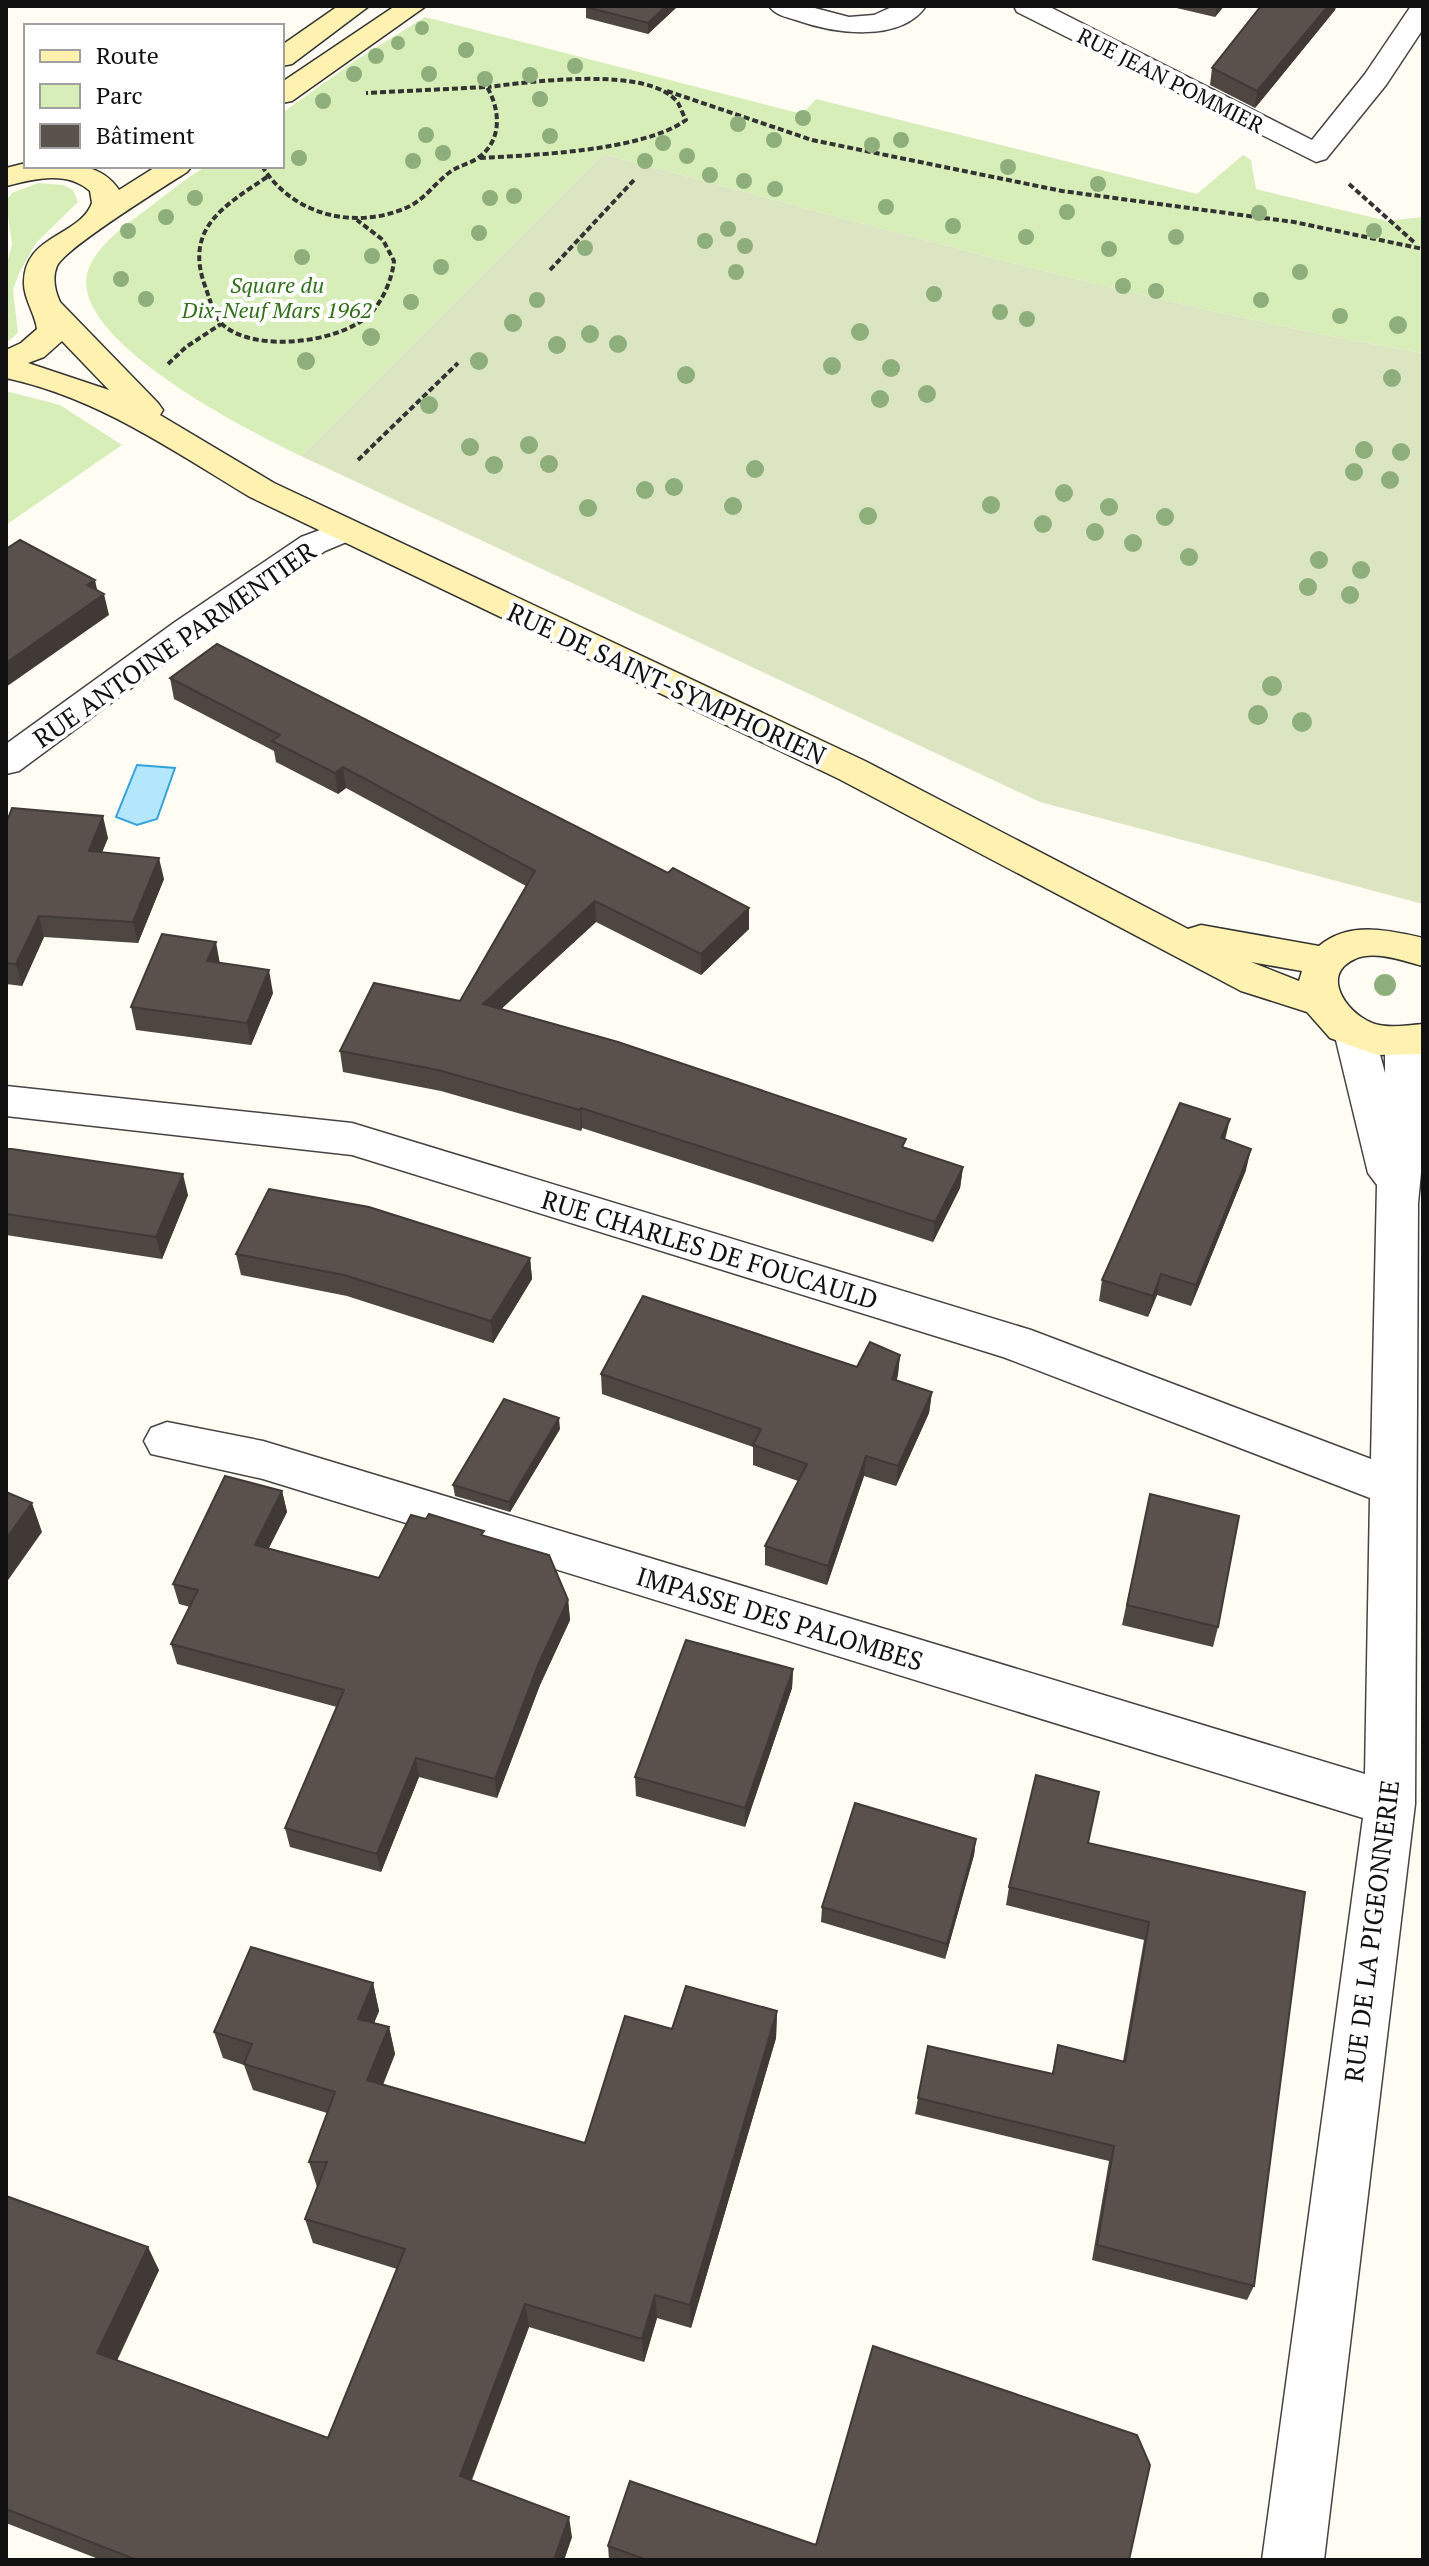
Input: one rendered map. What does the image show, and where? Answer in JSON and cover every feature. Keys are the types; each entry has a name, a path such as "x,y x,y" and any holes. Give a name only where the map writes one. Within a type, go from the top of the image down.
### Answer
{"street":[{"path":"284,57 356,6"},
{"path":"284,94 413,6"},
{"path":"782,6 845,25 861,26 893,20 913,6"},
{"name":"RUE JEAN POMMIER","path":"1027,6 1316,153"},
{"path":"1316,153 1376,79 1423,8"},
{"path":"6,177 46,168"},
{"path":"54,168 99,182 107,192 107,204 101,215"},
{"path":"6,361 42,344 51,332 53,320 39,286 41,269 51,252 174,168"},
{"name":"RUE DE SAINT-SYMPHORIEN","path":"48,308 170,435"},
{"name":"RUE DE SAINT-SYMPHORIEN","path":"6,368 81,390 170,435 262,490 852,770 1255,981 1321,1002 1339,1023 1354,1032 1387,1042 1414,1040"},
{"name":"RUE ANTOINE PARMENTIER","path":"6,762 187,630 313,544 344,531"},
{"name":"RUE DE SAINT-SYMPHORIEN","path":"1163,933 1325,961"},
{"path":"1321,1002 1315,987 1317,974 1325,961 1339,950 1368,942 1402,944 1423,952"},
{"name":"RUE DE LA PIGEONNERIE","path":"1354,1032 1397,1203"},
{"name":"RUE DE LA PIGEONNERIE","path":"1293,2560 1390,1804 1397,1203 1414,1040"},
{"name":"RUE CHARLES DE FOUCAULD","path":"6,1101 352,1139 1015,1343 1393,1487"},
{"name":"IMPASSE DES PALOMBES","path":"167,1441 263,1460 1390,1804"}],"path":[{"path":"359,93 605,80 650,85 812,140 1062,191 1294,222 1421,248"},
{"path":"479,158 492,140 499,121 497,101 487,87"},
{"path":"263,168 267,177 282,192 311,209 357,220 408,207 454,169 479,158 518,157 673,131 686,120 685,110 667,91"},
{"path":"1316,153 1421,248"},
{"path":"267,177 230,201 202,231 196,250 197,268 221,324 255,339 292,343 332,334 365,318 383,296 395,265 390,249 357,220"},
{"path":"550,270 634,180"},
{"path":"160,375 186,347 221,324"},
{"path":"358,460 458,363"}],"green space":[{"name":"Square du Dix-Neuf Mars 1962","path":"425,17 802,114 816,99 1197,194 1243,155 1251,160 1256,189 1387,221 1423,217 1423,353 1319,334 1114,288 603,154 301,456 207,406 135,355 107,328 90,300 87,274 95,257 116,233 202,169 284,168 284,112 356,60"},
{"path":"603,154 1114,288 1319,334 1423,353 1423,904 1040,802 301,456"},
{"path":"38,183 63,185 73,190 78,202 36,243 19,273 13,290 18,333 6,343 6,268 12,244 6,201 12,193"},
{"path":"6,391 60,405 122,445 6,525"}],"water":[{"path":"137,765 175,768 157,819 137,825 116,817"}],"building":[{"path":"587,6 666,6 648,23"},
{"path":"1261,6 1328,6 1257,91 1212,68"},
{"path":"20,540 95,580 87,585 104,594 6,663 6,549"},
{"path":"217,644 668,873 673,868 749,908 701,954 595,901 483,1004 618,1042 906,1139 902,1147 963,1167 935,1222 581,1108 438,1070 340,1051 374,983 460,1001 535,871 343,767 335,773 272,741 280,735 170,678"},
{"path":"12,808 103,816 89,851 159,858 133,922 39,916 16,964 6,963 6,824"},
{"path":"162,934 216,942 207,961 269,970 247,1023 131,1007"},
{"path":"1180,1103 1230,1119 1221,1138 1251,1149 1196,1285 1161,1274 1153,1296 1102,1280"},
{"path":"6,1149 183,1174 156,1237 6,1214"},
{"path":"269,1189 369,1207 530,1258 491,1321 344,1275 236,1254"},
{"path":"643,1296 857,1367 870,1342 900,1355 892,1379 932,1392 898,1466 866,1456 828,1566 765,1546 807,1464 753,1445 761,1429 601,1374"},
{"path":"504,1399 559,1418 509,1502 453,1485"},
{"path":"225,1476 282,1491 255,1545 379,1578 411,1515 426,1519 429,1514 484,1531 481,1535 549,1555 568,1600 538,1665 495,1779 416,1758 377,1854 285,1828 344,1690 171,1644 198,1590 173,1584"},
{"path":"6,1492 32,1503 6,1539"},
{"path":"1150,1494 1239,1516 1218,1627 1127,1605"},
{"path":"686,1640 793,1669 745,1808 635,1777"},
{"path":"1036,1775 1099,1792 1088,1843 1305,1892 1254,2286 1097,2245 1114,2146 918,2098 928,2046 1053,2074 1058,2045 1125,2062 1149,1922 1009,1887"},
{"path":"855,1803 976,1839 947,1944 822,1907"},
{"path":"251,1947 373,1983 358,2019 389,2027 367,2080 585,2143 625,2016 672,2029 686,1986 777,2011 690,2305 655,2295 642,2339 525,2304 460,2476 569,2517 554,2560 137,2560 6,2509 6,2196 148,2247 97,2353 328,2438 405,2249 305,2219 327,2162 309,2162 335,2092 244,2064 252,2044 214,2032"},
{"path":"873,2346 1137,2435 1150,2465 1129,2560 647,2560 608,2546 630,2481 816,2545"}]}
